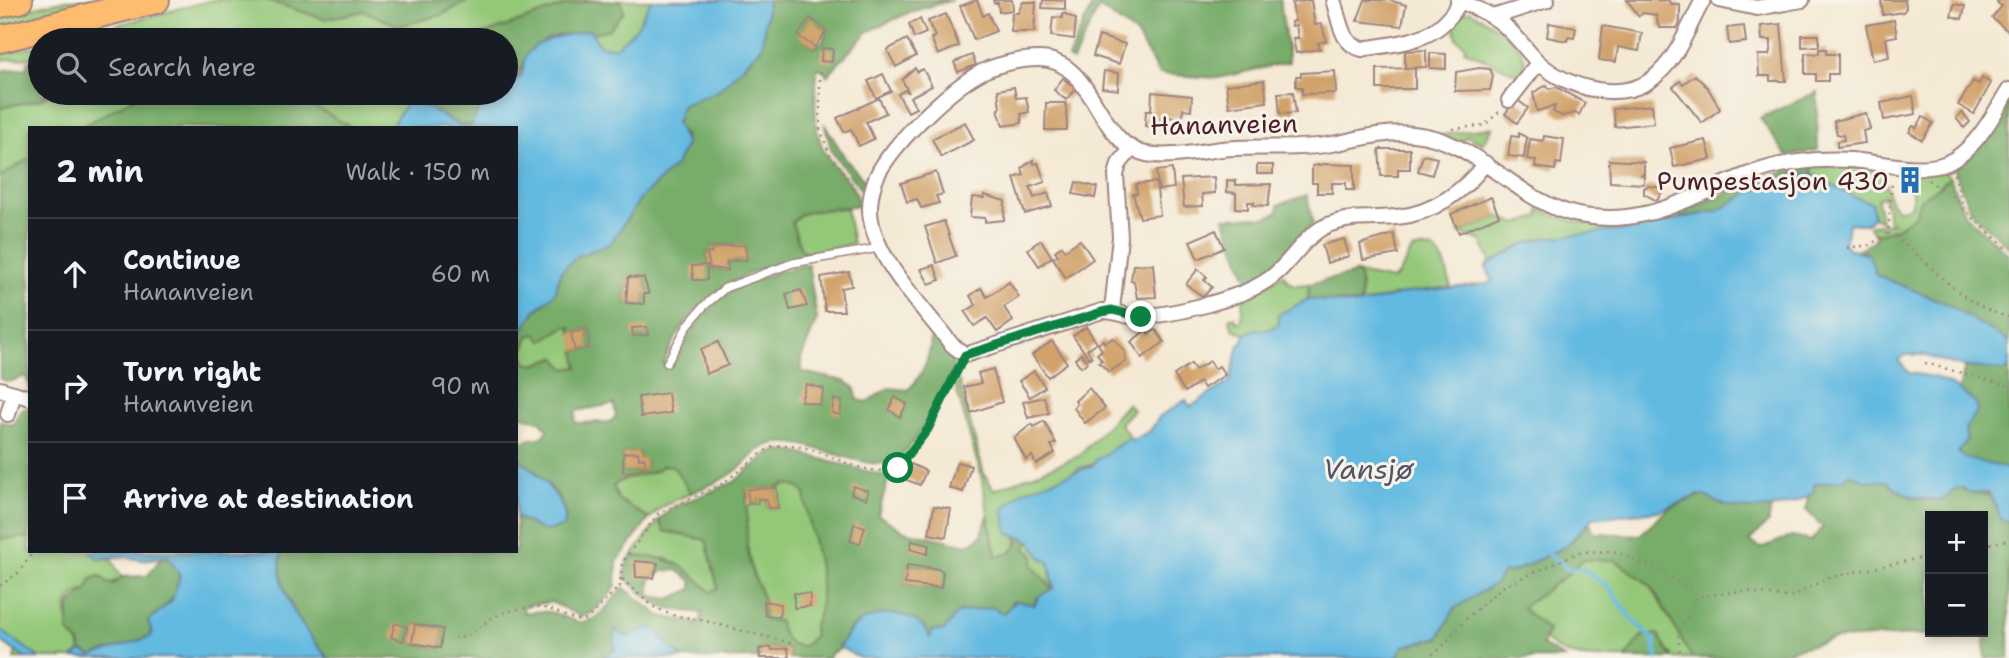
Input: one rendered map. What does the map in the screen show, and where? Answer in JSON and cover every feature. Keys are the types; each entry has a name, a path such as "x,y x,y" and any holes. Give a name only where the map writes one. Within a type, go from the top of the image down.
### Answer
{"highway":[{"path":"0,4 19,0"},
{"path":"44,28 156,0"},
{"path":"0,39 28,32"}],"street":[{"path":"1334,3 1345,40 1351,47 1362,49 1428,35 1440,29 1459,0 1493,17 1538,63 1562,78 1597,91 1636,86 1652,79 1687,35 1703,0"},
{"path":"1493,17 1547,0"},
{"path":"1720,0 1758,8 1802,0"},
{"name":"Hananveien","path":"965,355 951,344 879,248 870,216 872,191 879,171 948,94 986,70 1010,62 1046,59 1072,72 1114,130 1132,148 1144,153 1173,155 1236,148 1318,146 1386,133 1419,134 1456,146 1548,205 1592,217 1671,208 1748,176 1790,163 1846,160 1936,166 1951,162"},
{"path":"1509,100 1538,63"},
{"path":"1951,162 1969,147 2009,90"},
{"path":"1112,310 1120,237 1116,175 1119,164 1132,148"},
{"path":"965,355 1112,310 1141,317 1249,290 1274,276 1320,229 1332,223 1352,219 1400,217 1427,210 1465,187 1485,163"},
{"path":"8,414 7,391 28,397"}],"lane":[{"path":"667,363 688,325 704,306 725,288 793,262 879,248"}],"path":[{"path":"820,72 820,129 825,145 854,185 870,216"},
{"path":"1419,134 1485,125 1509,100"},
{"path":"1951,162 1963,204 1969,214 2009,251"},
{"path":"1847,248 1870,245 1888,233 1893,191 1889,163"},
{"path":"1910,165 1942,193 1963,204"},
{"path":"1888,233 1915,252 1958,293 1977,306 2009,317"},
{"path":"454,638 466,636 494,617 525,608 546,607 579,621 586,620 614,595 622,579 622,563 658,514 722,484 769,449 777,446 797,448 862,468 884,471 898,468 928,429 965,355"},
{"path":"1925,363 2009,386"},
{"path":"1988,544 2009,540"},
{"path":"1426,658 1439,650 1466,619 1503,587 1580,552 1613,551 1658,569 1699,596 1746,591 1782,597 1794,596 1827,578 1925,557"},
{"path":"0,586 19,573 33,553"},
{"path":"622,579 663,612 791,643"},
{"path":"1681,658 1678,634 1699,596"}],"green space":[{"path":"67,0 119,0 0,30 0,15"},
{"path":"212,0 266,0 324,19 364,11 399,26 441,15 469,0 597,0 563,6 502,28 105,28"},
{"path":"266,0 469,0 441,15 399,26 364,11 324,19"},
{"path":"597,0 621,2 624,12 609,29 562,35 543,41 530,53 518,74 518,28 502,28 563,6"},
{"path":"618,0 693,0 518,127 465,126 487,105 518,105 518,78 621,2"},
{"path":"768,0 952,0 910,12 867,32 827,76 824,70 817,68 817,131 828,158 854,191 858,206 799,215 792,223 801,249 808,254 760,269 720,290 702,304 687,321 663,365 673,365 699,322 726,295 760,278 808,264 817,319 801,359 802,372 845,381 854,387 858,400 867,402 889,388 908,390 919,377 926,361 930,327 951,356 953,369 912,444 901,456 890,462 861,461 804,445 777,443 762,448 727,476 691,493 673,466 664,465 652,472 619,482 613,486 618,499 649,519 617,562 616,585 610,594 593,612 582,617 551,602 523,606 524,613 555,613 584,622 594,618 607,607 623,587 660,616 700,624 702,613 668,608 652,601 625,577 627,562 632,556 668,560 684,568 711,592 718,588 706,540 664,531 659,520 673,507 734,482 768,454 778,451 795,452 889,477 878,515 904,531 968,545 981,536 988,516 996,556 1012,552 1018,543 1016,536 1031,541 1025,548 1034,555 1033,566 1053,590 1038,597 1033,606 1012,602 1008,611 1003,614 993,607 961,612 944,631 932,630 930,638 923,627 911,619 898,615 870,618 848,631 843,642 838,645 840,649 831,653 828,658 789,658 788,648 772,650 771,647 759,649 760,658 682,658 657,631 648,627 616,641 614,652 600,658 328,658 309,636 286,595 280,565 282,553 518,553 518,518 546,530 565,524 565,514 556,495 541,477 518,458 518,447 521,443 543,437 548,429 540,421 518,415 518,335 535,311 544,304 561,271 577,256 610,244 641,198 676,165 686,144 684,135 676,126 680,108 695,98 718,91 762,48","holes":["810,19 827,30 823,41 815,47 799,36","745,245 746,260 727,262 727,270 710,268 707,253 712,253 712,247","628,277 644,278 649,293 644,294 644,303 626,303","565,327 571,327 571,333 588,329 588,348 575,351 578,367 566,369 555,357 535,365 526,363 523,351 529,336 536,334 542,341","614,404 616,417 609,422 575,423 576,411","638,452 639,459 645,459 646,470 623,472 623,453","787,484 800,488 805,494 821,579 819,612 813,626 814,636 804,646 789,642 778,621 764,620 764,601 751,568 747,546 747,490 777,488","907,565 936,567 941,588 905,584","677,570 692,581 692,589 670,599 650,596 650,580 663,571","415,624 443,629 440,648 412,643"]},
{"path":"1090,0 1280,0 1289,62 1218,78 1159,74 1136,34 1099,7 1073,61 1068,58 1093,3"},
{"path":"1470,11 1500,30 1519,47 1525,66 1519,75 1464,50 1466,46 1457,39 1454,26 1458,15"},
{"path":"28,48 28,58 0,60 0,54"},
{"path":"28,62 28,102 0,108 0,71 27,68"},
{"path":"1817,92 1818,150 1787,156 1760,118"},
{"path":"2009,101 2009,248 1970,211 1954,168 1975,151"},
{"path":"28,102 28,105 121,105 84,126 28,126 28,159 0,177 0,108"},
{"path":"121,105 312,105 349,126 84,126"},
{"path":"312,105 429,105 462,126 349,126"},
{"path":"418,105 486,105 478,112 473,124 462,126"},
{"path":"824,123 847,161 867,183 865,195 832,152"},
{"path":"1493,127 1482,144 1467,136 1460,142 1440,135"},
{"path":"28,159 28,384 26,376 9,382 0,379 0,177"},
{"path":"1812,166 1875,168 1883,177 1890,199 1897,209 1912,205 1912,191 1901,184 1903,175 1945,171 1950,178 1920,200 1915,215 1897,228 1876,234 1869,227 1871,225 1893,223 1889,221 1884,196 1877,199 1881,221 1873,217 1866,224 1849,223 1804,173"},
{"path":"1812,166 1813,174 1789,176 1725,208 1681,218 1680,212 1745,185"},
{"path":"1950,178 1965,215 2009,255 2009,342 1945,303 1876,275 1866,251 1857,250 1873,241 1876,234 1897,228 1915,215 1920,200"},
{"path":"1307,195 1313,224 1293,244 1277,268 1249,284 1224,218 1267,217 1278,212 1278,205"},
{"path":"846,208 853,244 807,253 801,249 792,223 799,215"},
{"path":"1540,209 1574,221 1592,224 1645,221 1680,212 1681,218 1486,268 1490,262 1482,241 1459,233 1499,216 1517,224 1539,217"},
{"path":"1434,249 1445,264 1451,287 1411,292 1361,304 1360,278 1356,273 1392,280 1398,275 1412,250"},
{"path":"1356,273 1360,277 1361,304 1308,299 1309,284"},
{"path":"1283,274 1294,285 1309,284 1308,299 1279,324 1268,330 1250,331 1235,375 1232,371 1245,334 1233,329 1229,318 1235,317 1237,322 1242,321 1243,300"},
{"path":"565,327 572,327 578,367 566,369 555,357 535,365 526,363 523,351 529,336 536,334 542,340"},
{"path":"1965,367 2009,369 2009,469 1965,458 1958,452 1967,440 1965,429 1978,410 1975,402 1958,392"},
{"path":"959,381 984,474 994,490 1079,456 1128,403 1133,410 1120,423 1131,439 1093,463 1079,468 1007,525 1008,533 1016,536 1018,543 1009,553 996,556 981,475 956,387"},
{"path":"28,408 28,537 0,539 0,421 13,425 21,410"},
{"path":"664,465 673,466 691,493 663,506 649,519 618,499 613,486"},
{"path":"1849,474 1869,481 1888,481 1899,491 1929,500 1944,497 1963,488 1965,491 1992,496 2002,520 2009,522 2009,658 1985,658 1985,637 1988,637 1988,511 1925,511 1925,635 1834,639 1761,658 1692,658 1651,586 1615,560 1581,560 1573,570 1522,608 1548,630 1542,645 1564,658 1396,658 1403,646 1439,638 1455,608 1489,587 1502,573 1515,571 1571,542 1589,521 1594,533 1640,535 1669,508 1702,495 1730,506 1771,507 1768,523 1749,541 1761,548 1792,536 1811,541 1823,527 1806,510 1808,496 1814,491 1813,485 1845,478"},
{"path":"787,484 800,488 805,494 821,579 819,612 813,626 814,636 804,646 789,643 778,621 764,620 764,600 751,568 747,546 746,507 758,503 758,499 767,499 768,508 778,508 777,488"},
{"path":"659,520 664,531 706,540 718,588 711,592 668,559 632,556"},
{"path":"28,537 28,553 162,553 143,560 122,556 110,558 122,577 78,593 68,604 68,632 99,658 14,658 16,652 0,640 0,539"},
{"path":"1031,541 1049,562 1053,590 1033,566 1025,548"},
{"path":"169,556 175,565 179,582 173,597 152,617 150,637 92,656 81,651 79,643 68,632 69,611 75,599 88,589 91,579 100,576 108,583 114,584 122,577 147,576 162,557"},
{"path":"1581,560 1615,560 1651,586 1692,658 1672,658 1672,654 1642,636 1625,658 1573,655 1552,646 1522,608 1573,570"},
{"path":"1658,634 1672,658 1625,658 1642,636"}],"water":[{"path":"651,0 768,0 762,47 718,91 682,105 676,123 686,144 676,165 641,198 610,244 577,256 561,271 555,293 535,311 518,337 518,126 470,126 486,105 518,105 518,78 527,54 540,43 590,30 600,46 616,47 637,27"},
{"path":"405,105 423,105 461,125 470,126 391,126"},
{"name":"Vansjø","path":"1810,173 1854,197 1872,203 1873,217 1866,224 1849,223 1844,244 1849,249 1869,254 1876,275 1945,303 2009,342 2009,369 2004,371 1955,365 1923,355 1906,355 1898,360 1909,373 1934,377 1952,385 1975,402 1978,410 1965,429 1967,440 1958,452 1965,458 2009,469 2009,522 2002,520 1989,493 1968,492 1957,488 1944,499 1928,499 1900,491 1888,481 1869,481 1849,474 1842,480 1814,484 1814,491 1806,497 1772,508 1735,507 1699,495 1658,511 1593,518 1566,546 1515,571 1502,573 1496,583 1455,608 1439,637 1403,646 1396,658 860,658 839,647 859,623 879,615 910,618 925,629 930,638 932,630 944,631 957,613 993,607 1003,614 1015,601 1035,605 1038,597 1054,588 1049,562 1041,558 1031,541 1008,533 1003,509 1023,491 1092,466 1096,460 1129,438 1133,440 1150,431 1160,416 1186,400 1190,407 1230,381 1239,345 1243,343 1245,334 1255,329 1268,330 1279,324 1278,315 1308,299 1358,305 1411,292 1487,284 1492,281 1486,266 1526,243 1544,238 1631,229 1717,211 1754,190"},
{"path":"518,458 550,488 563,509 563,527 544,531 518,518"},
{"path":"92,553 282,553 280,565 286,595 301,623 328,658 73,658 81,651 92,656 150,637 152,633 148,621 172,601 180,576 168,556 143,560 122,556 99,559"},
{"path":"648,627 657,631 682,658 600,658 615,650 614,629 627,637"},
{"path":"0,630 40,658 25,658 0,640"}],"building":[{"path":"977,0 983,16 988,13 996,31 974,40 960,6"},
{"path":"993,0 1012,0 1013,10 999,12 998,3"},
{"path":"1043,0 1065,0 1065,9 1042,8"},
{"path":"1311,0 1315,25 1322,24 1326,41 1318,43 1320,49 1296,53 1293,38 1298,38 1296,25 1292,26 1291,22 1295,21 1292,3"},
{"path":"1365,0 1389,0 1406,5 1402,26 1357,21"},
{"path":"1627,0 1668,0 1671,4 1680,4 1680,23 1677,28 1659,28 1656,15 1643,13 1639,16"},
{"path":"1881,0 1905,0 1906,8 1903,12 1883,15"},
{"path":"1999,0 2009,0 2009,32 1992,18 2002,6 1997,3"},
{"path":"1023,2 1036,2 1034,32 1011,32 1012,13 1018,13"},
{"path":"1954,4 1965,6 1962,19 1951,16"},
{"path":"1063,13 1076,19 1074,39 1051,36 1053,17 1063,18"},
{"path":"946,14 959,46 938,55 931,38 935,37 928,21"},
{"path":"810,18 827,30 815,47 798,36"},
{"path":"920,19 926,33 914,38 909,24"},
{"path":"1894,20 1897,36 1886,38 1889,57 1873,60 1866,25"},
{"path":"1549,23 1576,28 1574,38 1568,37 1567,41 1547,37"},
{"path":"1781,24 1786,81 1770,81 1770,76 1759,76 1758,55 1769,55 1771,45 1771,40 1762,40 1761,26"},
{"path":"1603,26 1642,33 1639,51 1618,47 1616,62 1599,60"},
{"path":"1744,26 1746,42 1729,44 1727,28"},
{"path":"1802,35 1819,35 1819,46 1802,47"},
{"path":"1099,36 1125,44 1119,64 1093,56"},
{"path":"907,39 916,56 896,67 887,50"},
{"path":"822,48 833,49 832,62 821,61"},
{"path":"1819,49 1826,49 1826,54 1838,54 1838,74 1828,74 1828,81 1816,81 1816,74 1805,74 1805,53 1819,54"},
{"path":"1426,50 1426,67 1405,68 1405,51"},
{"path":"1430,53 1446,54 1446,69 1430,68"},
{"path":"972,55 976,65 958,72 954,62"},
{"path":"915,68 917,72 923,69 932,86 910,97 916,108 908,112 898,94 905,90 909,93 902,80"},
{"path":"1415,68 1415,89 1377,89 1377,69"},
{"path":"1490,69 1493,76 1490,90 1455,91 1456,72"},
{"path":"1104,71 1119,73 1118,90 1102,88"},
{"path":"1335,71 1336,93 1302,94 1302,87 1296,87 1296,76 1301,76 1301,73"},
{"path":"883,74 891,91 876,98 868,81"},
{"path":"1695,75 1708,88 1720,109 1702,123 1673,87 1680,81 1683,84"},
{"path":"1063,78 1076,89 1066,100 1054,90"},
{"path":"1982,78 1991,83 1974,114 1958,105 1973,81 1979,84"},
{"path":"1264,80 1267,102 1229,107 1226,85"},
{"path":"1547,85 1549,89 1556,87 1585,103 1579,115 1575,113 1562,116 1553,112 1555,106 1537,111 1533,93"},
{"path":"1014,87 1016,98 1026,97 1029,112 1021,114 1022,123 1003,126 998,109 998,90"},
{"path":"1152,92 1192,96 1191,110 1183,109 1182,117 1161,118 1160,128 1145,126 1146,111 1151,111"},
{"path":"1293,92 1296,113 1280,114 1278,93"},
{"path":"1913,96 1916,114 1884,120 1881,103"},
{"path":"879,98 886,113 866,122 874,139 859,146 851,129 844,132 837,118"},
{"path":"1516,99 1528,108 1517,123 1505,114"},
{"path":"1046,103 1066,103 1067,130 1045,130"},
{"path":"1652,105 1654,123 1615,127 1613,109"},
{"path":"1962,112 1970,122 1964,128 1956,118"},
{"path":"1866,113 1870,129 1863,131 1865,143 1837,147 1837,141 1844,140 1843,135 1837,134 1834,121"},
{"path":"1923,117 1933,123 1922,140 1909,132 1913,126 1916,128"},
{"path":"965,122 974,140 941,157 932,139"},
{"path":"1519,133 1527,138 1524,158 1508,156 1511,136 1519,137"},
{"path":"1544,136 1564,139 1561,164 1556,163 1555,170 1535,167 1536,160 1527,159 1530,139 1543,141"},
{"path":"1706,140 1711,159 1674,167 1670,148"},
{"path":"1379,149 1410,149 1410,169 1398,169 1398,176 1381,176"},
{"path":"1423,155 1437,158 1432,175 1418,171"},
{"path":"1033,160 1034,164 1038,163 1045,182 1030,187 1034,198 1048,193 1052,206 1025,214 1014,178 1024,175 1022,168"},
{"path":"1609,160 1644,162 1644,174 1640,175 1644,175 1644,184 1610,182"},
{"path":"1257,165 1273,165 1273,174 1257,174"},
{"path":"1354,165 1354,190 1346,190 1346,183 1332,183 1332,193 1317,193 1317,183 1312,183 1312,166"},
{"path":"1172,169 1174,188 1159,190 1156,171"},
{"path":"936,172 943,194 936,196 939,203 921,208 917,199 907,202 901,183"},
{"name":"Pumpestasjon 430","path":"1915,175 1916,183 1905,185 1904,176"},
{"path":"1214,177 1215,193 1202,194 1203,206 1184,207 1181,179"},
{"path":"1227,180 1236,181 1236,185 1271,184 1268,206 1248,202 1248,209 1236,208 1236,193 1227,192"},
{"path":"1076,182 1097,187 1095,198 1073,194"},
{"path":"1156,182 1160,215 1140,218 1133,194 1137,193 1136,184"},
{"path":"1644,188 1664,188 1657,201 1644,194"},
{"path":"984,195 1005,201 1004,220 985,222 985,218 970,217 972,197 984,198"},
{"path":"1491,197 1499,216 1459,233 1451,214"},
{"path":"944,221 956,256 937,263 925,227"},
{"path":"1216,230 1224,248 1198,259 1190,241"},
{"path":"1394,234 1398,254 1363,260 1360,244"},
{"path":"1344,239 1349,256 1327,263 1322,245"},
{"path":"1041,240 1052,257 1039,266 1028,249"},
{"path":"1080,240 1093,259 1066,278 1053,258 1058,255 1055,251 1062,246 1065,250"},
{"path":"745,245 747,260 727,262 728,270 710,268 707,253 712,253 711,247"},
{"path":"1153,264 1156,297 1137,298 1134,281 1131,281 1133,265"},
{"path":"707,265 707,280 693,280 692,266"},
{"path":"934,265 940,280 929,284 921,269"},
{"path":"1198,269 1207,277 1204,280 1212,287 1203,297 1186,284"},
{"path":"849,272 852,286 841,288 844,311 825,311 821,277"},
{"path":"628,277 644,278 649,294 644,294 644,304 626,303"},
{"path":"1009,282 1019,297 1004,307 1013,321 997,332 987,318 974,326 965,312 976,305 970,296 981,288 987,297"},
{"path":"801,290 807,306 790,310 786,294"},
{"path":"647,327 648,335 633,336 632,328"},
{"path":"1086,327 1097,343 1087,350 1092,357 1089,358 1073,336"},
{"path":"588,329 589,348 575,351 571,333"},
{"path":"1146,330 1149,334 1156,330 1164,342 1142,358 1131,342"},
{"path":"1113,338 1124,350 1126,361 1109,372 1099,362 1102,360 1097,354 1102,350 1098,344"},
{"path":"1052,341 1067,363 1048,377 1032,355"},
{"path":"718,342 728,365 706,374 701,349"},
{"path":"1081,354 1088,362 1081,367 1075,359"},
{"path":"1210,361 1215,369 1219,366 1225,375 1204,388 1200,382 1185,392 1174,375 1191,364 1195,370"},
{"path":"993,369 1002,402 971,413 964,387 981,383 978,373"},
{"path":"1034,371 1045,387 1030,397 1019,381"},
{"path":"806,384 824,389 820,405 801,401"},
{"path":"1089,388 1105,408 1085,423 1074,408 1077,404 1075,401"},
{"path":"668,393 671,413 641,417 638,397"},
{"path":"895,397 907,404 900,417 889,410"},
{"path":"1044,397 1049,413 1028,418 1023,402"},
{"path":"834,399 842,401 840,415 832,413"},
{"path":"1044,421 1056,443 1051,445 1055,453 1036,464 1032,456 1026,460 1014,438 1032,424 1034,427"},
{"path":"638,452 639,459 645,458 646,470 623,472 623,453"},
{"path":"957,462 971,466 963,492 949,488"},
{"path":"911,464 926,471 920,485 904,479"},
{"path":"853,486 868,491 866,499 851,494"},
{"path":"777,488 778,508 768,508 767,499 758,499 758,503 749,504 747,489"},
{"path":"934,506 951,509 946,537 929,534"},
{"path":"854,524 865,527 860,544 850,541"},
{"path":"912,541 929,545 927,554 910,549"},
{"path":"635,561 658,563 654,578 636,577"},
{"path":"907,565 939,569 943,572 941,588 905,584"},
{"path":"794,593 810,594 810,606 794,608"},
{"path":"764,601 781,604 779,617 765,615"},
{"path":"395,623 407,627 403,641 391,637"},
{"path":"415,624 443,629 440,648 412,643"},
{"path":"771,647 772,650 788,648 789,658 760,658 759,649"}],"waterway":[{"path":"1549,555 1570,570 1583,569 1607,585 1630,617 1654,640 1657,658"}],"place":[{"name":"Pumpestasjon 430","path":"1910,180"}],"route":[{"path":"898,468 928,429 951,388 965,355 1102,312 1112,310 1141,317"}]}
